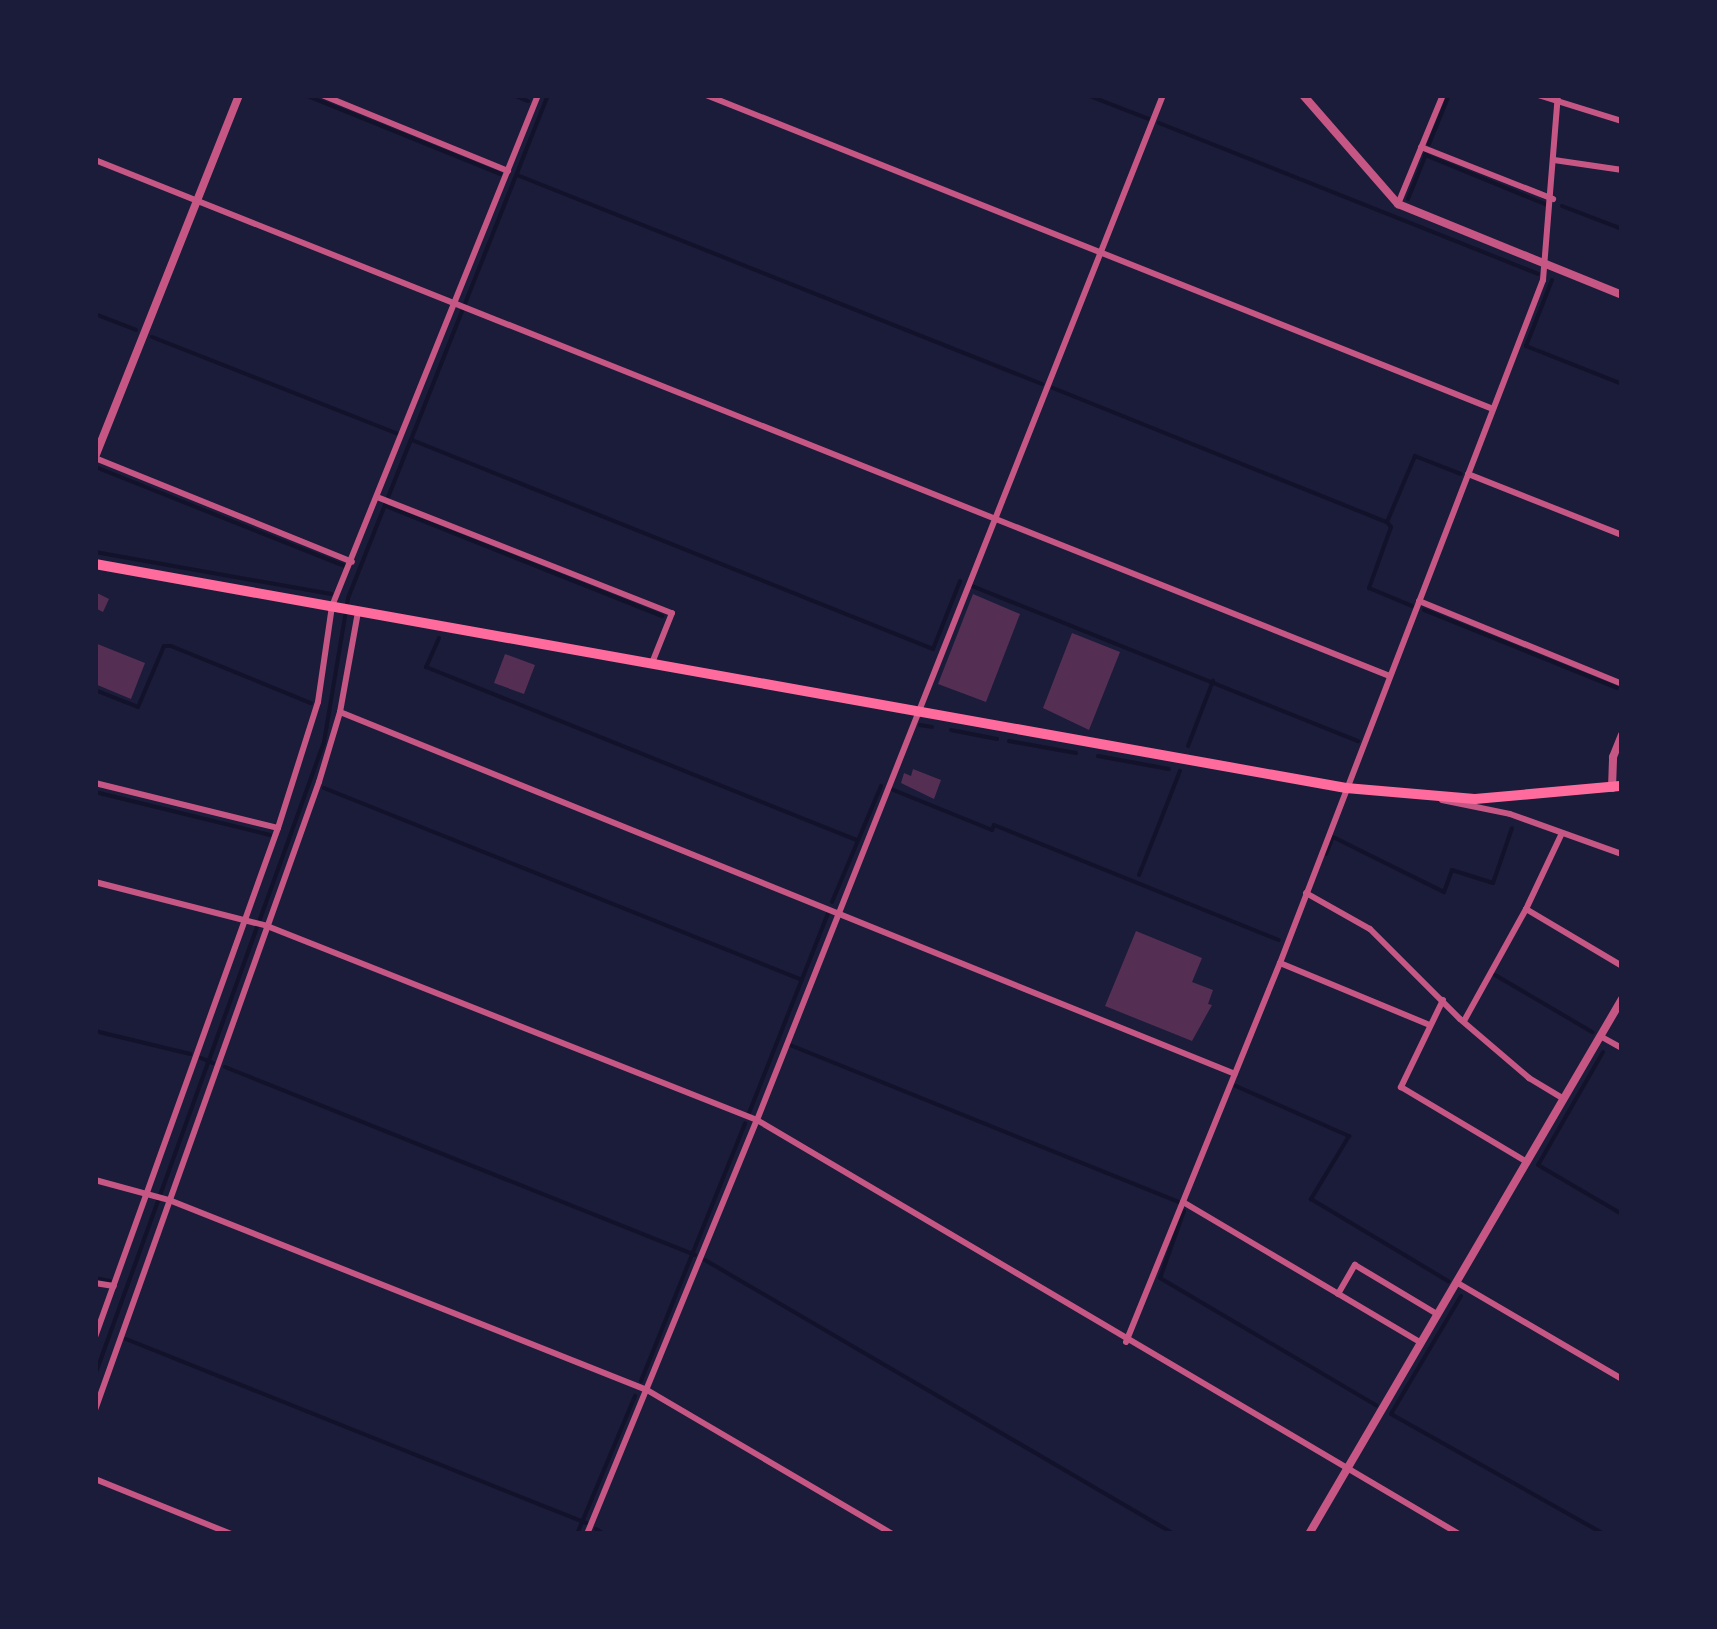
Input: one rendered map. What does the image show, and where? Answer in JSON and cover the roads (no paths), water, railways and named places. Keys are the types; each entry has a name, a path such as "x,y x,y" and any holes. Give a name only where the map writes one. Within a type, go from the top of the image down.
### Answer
{"main road":[{"path":"95,564 1346,788 1427,797 1525,797 1617,787"}],"street":[{"path":"239,95 95,458 352,562"},
{"path":"322,95 508,171"},
{"path":"95,1337 150,1193 278,828 318,702 334,607 538,95"},
{"path":"706,95 1493,409"},
{"path":"587,1534 756,1120 1163,95"},
{"path":"1303,95 1398,204 1622,295"},
{"path":"1398,204 1443,95"},
{"path":"1538,95 1558,97 1622,121"},
{"path":"1126,1342 1280,963 1546,265 1558,97"},
{"path":"1422,147 1553,199"},
{"path":"95,160 1390,676"},
{"path":"1554,160 1622,170"},
{"path":"1468,474 1622,535"},
{"path":"379,498 672,613 652,664"},
{"path":"1419,600 1622,684"},
{"path":"95,1410 340,712 356,611"},
{"path":"340,712 1234,1074"},
{"path":"1617,787 1612,757 1622,735"},
{"path":"95,784 278,828"},
{"path":"1427,797 1510,814 1622,854"},
{"path":"1464,1022 1562,833"},
{"path":"95,882 248,919 756,1120 1126,1342 1459,1534"},
{"path":"1306,894 1370,928 1464,1022 1529,1078 1564,1099"},
{"path":"1526,908 1622,966"},
{"path":"1280,963 1430,1026"},
{"path":"1309,1534 1622,999"},
{"path":"1443,1000 1401,1086 1528,1163"},
{"path":"1600,1036 1622,1048"},
{"path":"95,1180 150,1193 647,1390 892,1534"},
{"path":"1183,1202 1421,1343"},
{"path":"1338,1294 1355,1266 1437,1314"},
{"path":"1456,1282 1622,1379"},
{"path":"95,1283 114,1286"},
{"path":"95,1479 231,1534"}],"waterway":[{"path":"305,95 501,174"},
{"path":"513,95 528,101"},
{"path":"95,1375 324,742 348,598 548,95"},
{"path":"1087,95 1149,119"},
{"path":"1429,144 1449,95"},
{"path":"1159,123 1538,274"},
{"path":"1408,199 1426,154"},
{"path":"1425,155 1545,204"},
{"path":"517,175 1042,384"},
{"path":"1562,206 1622,229"},
{"path":"1552,280 1526,346 1622,384"},
{"path":"95,314 136,330"},
{"path":"152,337 398,434"},
{"path":"1053,388 1387,522 1391,527 1369,588 1412,606"},
{"path":"412,440 933,649 960,581"},
{"path":"1387,522 1415,456 1461,474"},
{"path":"98,468 344,566"},
{"path":"388,507 662,616"},
{"path":"95,552 331,594"},
{"path":"972,586 1358,741"},
{"path":"1424,610 1617,688"},
{"path":"439,638 426,667 856,840"},
{"path":"95,690 138,707 164,646 171,646 311,703"},
{"path":"1188,746 1213,681"},
{"path":"920,725 932,727"},
{"path":"951,730 997,739"},
{"path":"1009,741 1076,753"},
{"path":"1098,756 1169,769"},
{"path":"1139,875 1180,771"},
{"path":"832,902 881,786"},
{"path":"324,788 802,980"},
{"path":"891,789 992,830 994,825 1279,940"},
{"path":"95,792 270,835"},
{"path":"1326,854 1333,837 1444,892 1452,870 1493,883 1512,828"},
{"path":"749,1113 828,913"},
{"path":"1495,975 1592,1032"},
{"path":"95,1031 190,1054"},
{"path":"790,1045 1179,1202"},
{"path":"1603,1052 1538,1165 1622,1214"},
{"path":"201,1058 213,1063"},
{"path":"225,1067 695,1255"},
{"path":"1236,1086 1349,1136 1311,1199 1448,1281"},
{"path":"641,1381 745,1123"},
{"path":"1184,1211 1160,1278 1376,1405"},
{"path":"705,1260 1174,1534"},
{"path":"95,1278 110,1281"},
{"path":"1461,1296 1391,1414 1604,1534"},
{"path":"126,1339 587,1523"},
{"path":"577,1534 635,1396"},
{"path":"596,1529 604,1534"}]}
